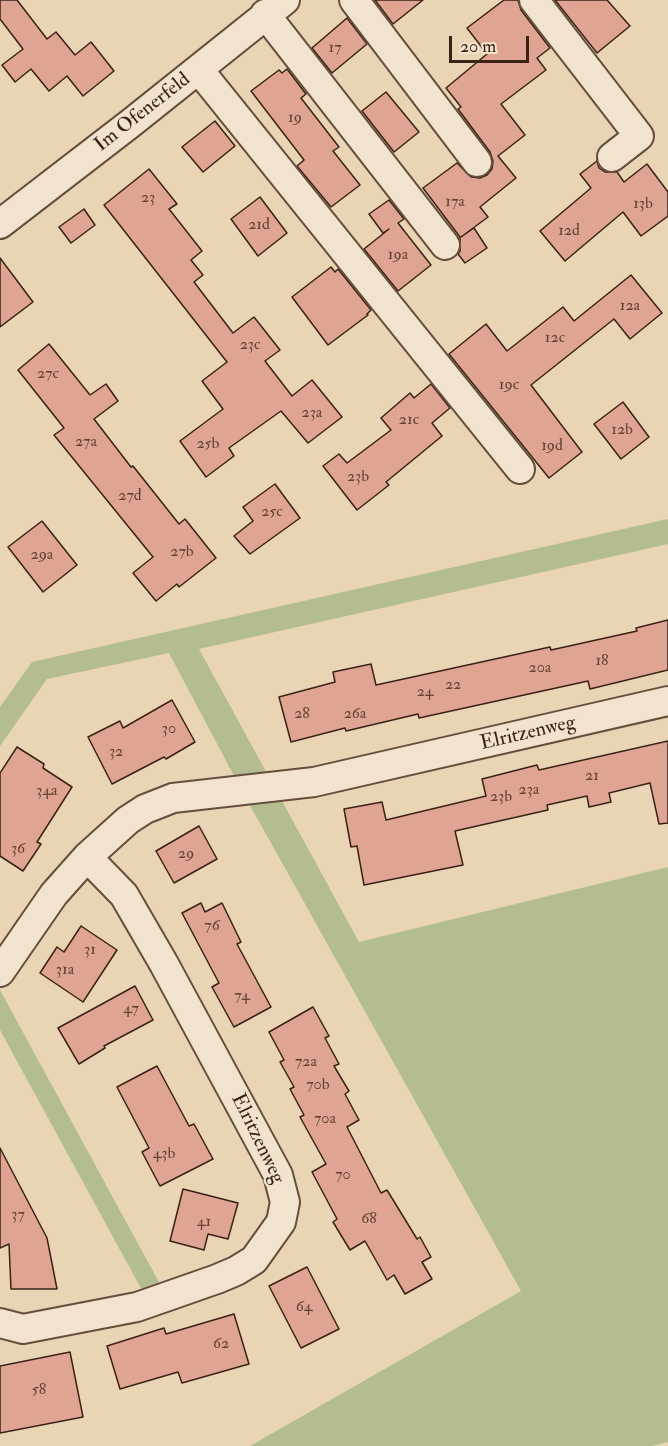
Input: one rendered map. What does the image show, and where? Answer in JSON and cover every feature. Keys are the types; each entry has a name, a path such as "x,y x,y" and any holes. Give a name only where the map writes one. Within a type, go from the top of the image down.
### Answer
{"street":[{"path":"354,0 477,162"},
{"path":"534,0 639,136 612,157"},
{"path":"275,7 445,245"},
{"name":"Im Ofenerfeld","path":"0,224 199,70 275,7"},
{"path":"199,70 520,469"},
{"name":"Elritzenweg","path":"0,972 54,894 87,857 128,820 145,809 173,798 314,782 668,701"},
{"name":"Elritzenweg","path":"0,1323 24,1329 51,1325 137,1307 218,1279 254,1260 280,1222 285,1202 278,1175 164,964 124,895 87,857"}],"green space":[{"path":"668,519 668,544 199,649 359,942 668,867 668,1442 652,1446 250,1446 521,1291 242,791 169,653 47,679 0,746 0,707 32,662"},
{"path":"0,990 167,1297 149,1303 0,1030"}],"building":[{"path":"0,0 17,0 47,39 56,32 75,55 91,42 114,71 83,96 67,76 49,91 31,69 15,82 2,65 23,49 0,19"},
{"path":"375,0 423,0 393,24"},
{"path":"504,0 518,0 521,10 550,48 537,58 546,70 501,104 525,135 498,156 516,178 480,207 488,217 461,237 474,228 487,248 465,263 458,254 460,237 423,188 457,163 471,177 480,178 492,169 493,161 490,152 458,109 461,107 446,88 487,54 467,28"},
{"path":"555,0 607,0 630,26 597,53"},
{"path":"347,18 367,44 332,73 312,48"},
{"path":"287,69 306,94 301,98 339,147 333,151 360,185 331,207 297,166 304,160 251,91 279,70 282,73"},
{"path":"386,92 419,132 394,152 362,111"},
{"path":"215,121 235,146 203,172 182,147"},
{"path":"597,161 599,168 605,172 617,172 624,182 647,164 668,192 668,216 641,236 623,212 565,261 540,231 591,188 580,174"},
{"path":"149,169 177,204 169,209 202,251 191,260 203,275 194,282 233,333 254,317 280,350 265,361 292,396 312,380 342,417 308,443 281,411 229,448 234,456 206,477 180,441 223,409 202,381 227,362 104,205"},
{"path":"260,197 287,233 258,256 231,219"},
{"path":"389,200 404,219 398,223 431,265 398,291 364,249 389,229 383,233 369,214"},
{"path":"84,209 95,225 71,243 59,227"},
{"path":"0,258 33,302 0,327"},
{"path":"331,267 335,272 338,269 371,310 368,315 328,345 292,297"},
{"path":"631,275 662,313 630,339 614,319 531,385 582,452 549,478 449,354 486,324 507,351 563,307 574,321"},
{"path":"49,344 90,395 106,384 118,401 94,419 179,524 185,519 216,558 179,587 177,584 156,601 133,573 153,557 54,435 64,428 18,370"},
{"path":"431,384 450,408 432,423 442,436 386,482 389,485 357,510 323,466 339,454 347,463 391,430 381,418 410,393 414,398"},
{"path":"623,402 649,437 621,459 594,424"},
{"path":"275,484 300,518 250,554 234,536 253,521 243,507"},
{"path":"42,521 77,565 43,592 8,547"},
{"path":"668,620 668,670 590,689 588,681 419,718 418,714 346,731 345,728 291,742 279,697 335,682 333,672 371,664 376,685 550,647 551,650 637,631 636,628"},
{"path":"172,700 195,742 166,759 164,757 112,784 88,737 120,721 123,728"},
{"path":"668,741 668,823 659,824 650,783 609,793 611,802 589,807 587,796 547,805 548,810 455,831 463,865 364,885 357,846 351,847 344,809 382,802 386,820 486,796 482,779 537,765 539,770"},
{"path":"17,747 44,764 43,768 72,787 37,842 41,844 23,871 0,856 0,773"},
{"path":"199,826 217,859 174,883 156,851"},
{"path":"201,903 205,912 222,903 241,942 237,944 271,1007 234,1027 212,987 219,983 182,913"},
{"path":"81,926 117,950 83,1002 40,973 57,947 64,952"},
{"path":"135,986 153,1020 104,1046 105,1048 79,1064 58,1028"},
{"path":"313,1007 329,1036 325,1038 339,1064 334,1066 349,1091 345,1094 359,1120 347,1127 381,1193 387,1190 417,1239 420,1237 431,1257 422,1262 432,1279 405,1294 394,1275 387,1280 365,1241 350,1250 333,1222 337,1219 312,1172 326,1164 300,1117 304,1115 290,1089 294,1087 280,1062 284,1060 269,1032"},
{"path":"157,1066 189,1126 194,1124 213,1159 160,1186 142,1152 149,1148 117,1087"},
{"path":"0,1148 47,1238 57,1289 11,1289 9,1244 0,1248"},
{"path":"183,1189 238,1203 228,1239 208,1234 204,1250 170,1241"},
{"path":"307,1267 339,1329 301,1348 269,1286"},
{"path":"234,1314 249,1364 182,1383 178,1372 120,1389 107,1346 164,1328 166,1334"},
{"path":"70,1352 83,1417 0,1433 0,1366"}]}
